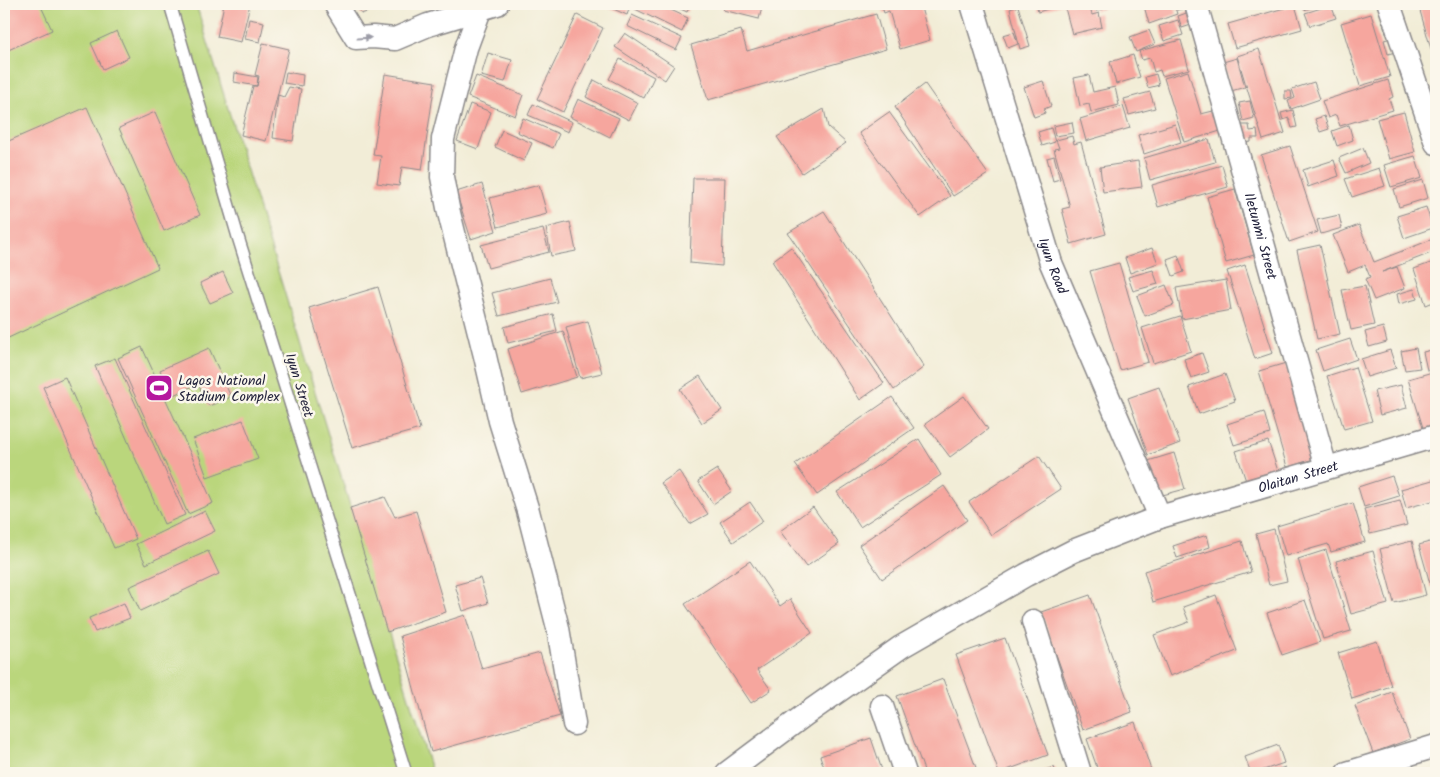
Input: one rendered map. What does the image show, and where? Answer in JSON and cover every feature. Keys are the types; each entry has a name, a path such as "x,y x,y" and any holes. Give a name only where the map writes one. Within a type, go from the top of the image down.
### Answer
{"street":[{"path":"335,4 356,38 395,38 428,25 488,7"},
{"name":"Iyun Road","path":"972,4 1051,263 1160,517"},
{"name":"Iletunmi Street","path":"1196,4 1326,468"},
{"path":"1389,4 1436,143"},
{"path":"488,7 466,48 443,139 442,177 449,213 500,421 528,511 558,628 574,724"},
{"name":"Olaitan Street","path":"727,773 901,647 1026,575 1065,555 1160,517 1436,436"},
{"path":"1033,621 1080,773"},
{"path":"882,706 906,773"},
{"path":"1347,773 1436,746"}],"lane":[{"name":"Iyun Street","path":"170,4 238,237 406,773"}],"green space":[{"name":"Lagos National Stadium Complex","path":"4,4 196,4 432,773 4,773"}],"building":[{"path":"4,4 40,4 52,30 4,52"},
{"path":"224,4 250,4 241,42 217,37"},
{"path":"357,4 390,4 361,14"},
{"path":"602,4 631,4 627,15"},
{"path":"637,4 658,4 688,18 682,32 635,9"},
{"path":"670,4 691,4 687,12"},
{"path":"725,4 763,4 759,19 723,10"},
{"path":"881,4 920,4 930,40 900,49 889,11 884,13"},
{"path":"1036,4 1064,4 1038,12"},
{"path":"1064,4 1089,4 1092,15 1099,13 1102,27 1072,34"},
{"path":"1094,4 1115,4 1116,5 1096,11"},
{"path":"1150,4 1174,4 1177,14 1149,24 1144,6"},
{"path":"1175,4 1192,4 1193,6 1177,10"},
{"path":"1302,4 1324,4 1304,10"},
{"path":"1418,4 1436,4 1436,66"},
{"path":"1295,5 1302,29 1235,48 1228,24"},
{"path":"1331,5 1336,18 1310,26 1305,13"},
{"path":"1018,6 1030,46 1020,49 1010,9"},
{"path":"1192,11 1197,23 1182,28 1178,16"},
{"path":"876,14 886,49 708,100 691,45 741,30 747,51"},
{"path":"1371,14 1390,77 1360,86 1341,23"},
{"path":"577,15 603,28 563,112 537,99"},
{"path":"632,15 682,38 676,50 627,26"},
{"path":"249,19 264,22 260,42 245,39"},
{"path":"1178,20 1183,35 1164,41 1159,26"},
{"path":"1149,30 1155,44 1136,52 1130,37"},
{"path":"117,31 129,57 103,69 91,43"},
{"path":"1014,32 1018,44 1008,48 1003,35"},
{"path":"625,33 674,66 665,80 615,47"},
{"path":"1395,37 1399,51 1388,54 1384,40"},
{"path":"1181,40 1189,69 1162,76 1160,70 1154,72 1150,58 1142,60 1139,51"},
{"path":"263,43 289,49 266,141 241,135 253,86 257,86 259,76 255,75"},
{"path":"1259,49 1285,133 1263,140 1237,56"},
{"path":"488,53 512,60 505,82 481,76"},
{"path":"1133,55 1140,77 1116,84 1110,62"},
{"path":"1237,58 1245,87 1231,91 1223,62"},
{"path":"620,59 654,77 644,98 609,79"},
{"path":"1188,71 1201,114 1221,109 1227,129 1184,142 1164,78"},
{"path":"286,72 303,75 302,86 284,83"},
{"path":"235,73 258,77 257,86 234,82"},
{"path":"385,74 435,82 422,170 402,167 399,186 377,183 381,156 373,155"},
{"path":"1156,74 1159,85 1148,88 1145,77"},
{"path":"1089,75 1093,92 1115,87 1119,105 1091,112 1089,104 1080,106 1074,78"},
{"path":"476,76 523,95 515,116 468,97"},
{"path":"594,80 638,103 629,120 586,97"},
{"path":"1388,80 1393,97 1389,99 1393,110 1340,126 1336,115 1328,118 1322,101"},
{"path":"1043,81 1051,106 1044,109 1045,113 1034,117 1024,87"},
{"path":"1314,82 1320,99 1291,109 1288,101 1295,98 1292,89"},
{"path":"925,84 988,174 953,196 895,107"},
{"path":"289,87 301,89 293,141 273,138 278,95 284,97"},
{"path":"1285,91 1291,91 1292,98 1285,99"},
{"path":"1150,92 1155,108 1129,115 1124,99"},
{"path":"578,99 619,118 610,137 570,117"},
{"path":"1250,101 1254,118 1243,121 1239,103"},
{"path":"470,104 491,112 478,149 457,141"},
{"path":"533,104 572,122 568,132 528,115"},
{"path":"1123,106 1130,128 1086,141 1080,119"},
{"path":"87,107 158,268 4,340 4,143"},
{"path":"824,109 828,127 846,143 802,173 777,137"},
{"path":"1293,110 1297,127 1292,128 1289,118 1283,120 1281,113"},
{"path":"155,112 200,215 164,231 119,128"},
{"path":"889,112 950,196 920,217 859,133"},
{"path":"1404,112 1415,152 1389,159 1377,119"},
{"path":"1324,116 1329,129 1320,132 1315,119"},
{"path":"523,118 559,134 553,148 517,132"},
{"path":"1072,122 1074,133 1055,136 1053,126"},
{"path":"1175,124 1181,142 1144,154 1138,135"},
{"path":"1241,125 1249,125 1250,131 1257,130 1258,138 1251,138 1251,142 1242,143"},
{"path":"1349,125 1353,140 1337,146 1332,131"},
{"path":"1051,128 1055,142 1042,146 1038,132"},
{"path":"502,130 532,143 524,161 495,147"},
{"path":"1072,136 1074,144 1081,142 1106,234 1071,244 1062,209 1070,207 1054,149 1059,148 1056,140"},
{"path":"1209,139 1215,162 1150,180 1144,158"},
{"path":"1290,146 1318,232 1289,242 1261,155"},
{"path":"1363,148 1369,163 1346,173 1339,158"},
{"path":"1054,156 1060,179 1053,181 1047,158"},
{"path":"1415,156 1422,178 1391,187 1384,165"},
{"path":"1334,160 1339,176 1308,187 1303,170"},
{"path":"1138,161 1142,187 1103,192 1100,167"},
{"path":"1222,165 1228,187 1158,207 1152,185"},
{"path":"1379,168 1385,186 1352,197 1345,179"},
{"path":"693,178 725,178 722,266 690,263"},
{"path":"1423,180 1428,198 1399,207 1394,189"},
{"path":"482,184 496,231 471,239 456,192"},
{"path":"539,185 547,214 498,227 490,198"},
{"path":"1235,189 1254,255 1226,263 1207,197"},
{"path":"1426,207 1433,228 1404,238 1397,216"},
{"path":"824,211 924,367 894,390 788,233"},
{"path":"1339,215 1342,228 1321,234 1317,220"},
{"path":"570,222 576,251 551,256 546,228"},
{"path":"1359,225 1374,262 1433,239 1436,251 1382,272 1397,267 1405,288 1374,300 1365,279 1370,277 1365,265 1348,272 1333,235"},
{"path":"543,229 549,252 488,268 481,245"},
{"path":"1320,245 1340,334 1317,339 1297,250"},
{"path":"791,247 884,383 860,400 772,261"},
{"path":"1152,248 1158,263 1130,273 1125,258"},
{"path":"1178,255 1184,272 1173,276 1167,259"},
{"path":"1436,261 1436,301 1426,305 1414,269"},
{"path":"1119,263 1148,362 1120,370 1090,271"},
{"path":"1245,265 1273,353 1255,359 1227,271"},
{"path":"1153,270 1158,284 1133,291 1128,277"},
{"path":"223,272 233,293 210,303 200,283"},
{"path":"550,278 557,302 499,316 492,293"},
{"path":"1226,280 1231,310 1182,319 1176,288"},
{"path":"1166,285 1174,305 1145,316 1137,296"},
{"path":"1365,286 1374,325 1351,330 1342,290"},
{"path":"378,287 420,429 352,448 309,308"},
{"path":"1414,289 1417,299 1399,304 1397,294"},
{"path":"553,314 557,331 508,343 504,327"},
{"path":"1180,316 1191,351 1153,363 1142,328"},
{"path":"588,321 602,373 580,378 566,327"},
{"path":"1383,327 1387,342 1369,347 1365,332"},
{"path":"563,331 577,377 522,394 508,349"},
{"path":"1350,339 1357,359 1323,371 1316,350"},
{"path":"142,347 213,503 188,514 118,358"},
{"path":"209,348 231,397 209,406 198,384 171,396 160,370"},
{"path":"1416,348 1420,368 1405,370 1401,351"},
{"path":"1436,349 1436,367 1427,370 1423,352"},
{"path":"1390,350 1396,368 1367,377 1361,359"},
{"path":"1202,353 1209,372 1191,378 1184,359"},
{"path":"115,358 185,515 164,524 95,366"},
{"path":"1286,363 1314,459 1287,467 1259,371"},
{"path":"1355,367 1372,421 1344,429 1327,376"},
{"path":"1436,371 1436,427 1424,431 1408,379"},
{"path":"1225,374 1235,401 1199,414 1189,387"},
{"path":"700,376 722,410 702,423 680,389"},
{"path":"65,377 136,539 114,548 43,387"},
{"path":"1401,385 1407,408 1380,415 1374,391"},
{"path":"1159,387 1180,443 1148,455 1128,398"},
{"path":"964,396 988,429 950,457 925,424"},
{"path":"892,397 914,428 817,495 795,464"},
{"path":"1264,412 1270,434 1234,445 1227,424"},
{"path":"243,420 258,459 207,477 193,439"},
{"path":"919,439 941,475 860,527 837,492"},
{"path":"1268,441 1280,477 1248,487 1236,451"},
{"path":"1174,453 1185,489 1159,496 1148,461"},
{"path":"1039,456 1061,489 991,535 969,502"},
{"path":"717,469 732,491 713,504 698,481"},
{"path":"679,471 708,514 690,524 661,483"},
{"path":"1392,476 1399,496 1364,507 1358,487"},
{"path":"1436,479 1436,500 1406,508 1401,489"},
{"path":"944,486 967,520 882,579 859,545"},
{"path":"385,497 395,517 416,511 446,612 387,632 350,508"},
{"path":"1400,500 1407,525 1370,534 1364,509"},
{"path":"750,502 763,521 733,542 720,522"},
{"path":"1353,503 1365,542 1331,552 1328,544 1286,556 1277,526"},
{"path":"813,507 839,544 806,567 780,531"},
{"path":"205,511 215,531 146,564 136,544"},
{"path":"1274,529 1287,581 1269,585 1256,534"},
{"path":"1207,535 1210,547 1177,558 1173,546"},
{"path":"1436,540 1436,586 1431,587 1419,545"},
{"path":"1242,541 1251,572 1153,602 1144,571"},
{"path":"1412,541 1426,595 1394,603 1380,549"},
{"path":"1326,550 1351,631 1323,639 1298,559"},
{"path":"208,551 219,574 140,611 129,587"},
{"path":"1373,551 1388,604 1351,614 1336,561"},
{"path":"750,561 780,606 790,599 812,633 757,670 771,690 751,703 685,604"},
{"path":"480,578 488,603 463,611 455,585"},
{"path":"1090,595 1132,712 1083,730 1041,612"},
{"path":"1216,595 1237,651 1170,676 1154,635 1189,622 1183,607"},
{"path":"1305,600 1320,642 1282,655 1267,613"},
{"path":"124,603 130,618 95,632 89,618"},
{"path":"465,615 482,669 540,653 560,716 431,752 400,636"},
{"path":"1005,638 1048,755 999,773 956,655"},
{"path":"1377,641 1391,686 1352,699 1338,653"},
{"path":"943,679 978,773 925,773 897,696"},
{"path":"1392,692 1410,739 1373,753 1355,706"},
{"path":"1135,722 1152,773 1099,773 1087,739"},
{"path":"871,738 883,773 826,773 820,756"},
{"path":"1278,745 1284,763 1251,773 1245,757"},
{"path":"1054,767 1056,773 1036,773"},
{"path":"1285,767 1287,773 1268,773"}],"place":[{"name":"Lagos National Stadium Complex","path":"159,388"}]}
